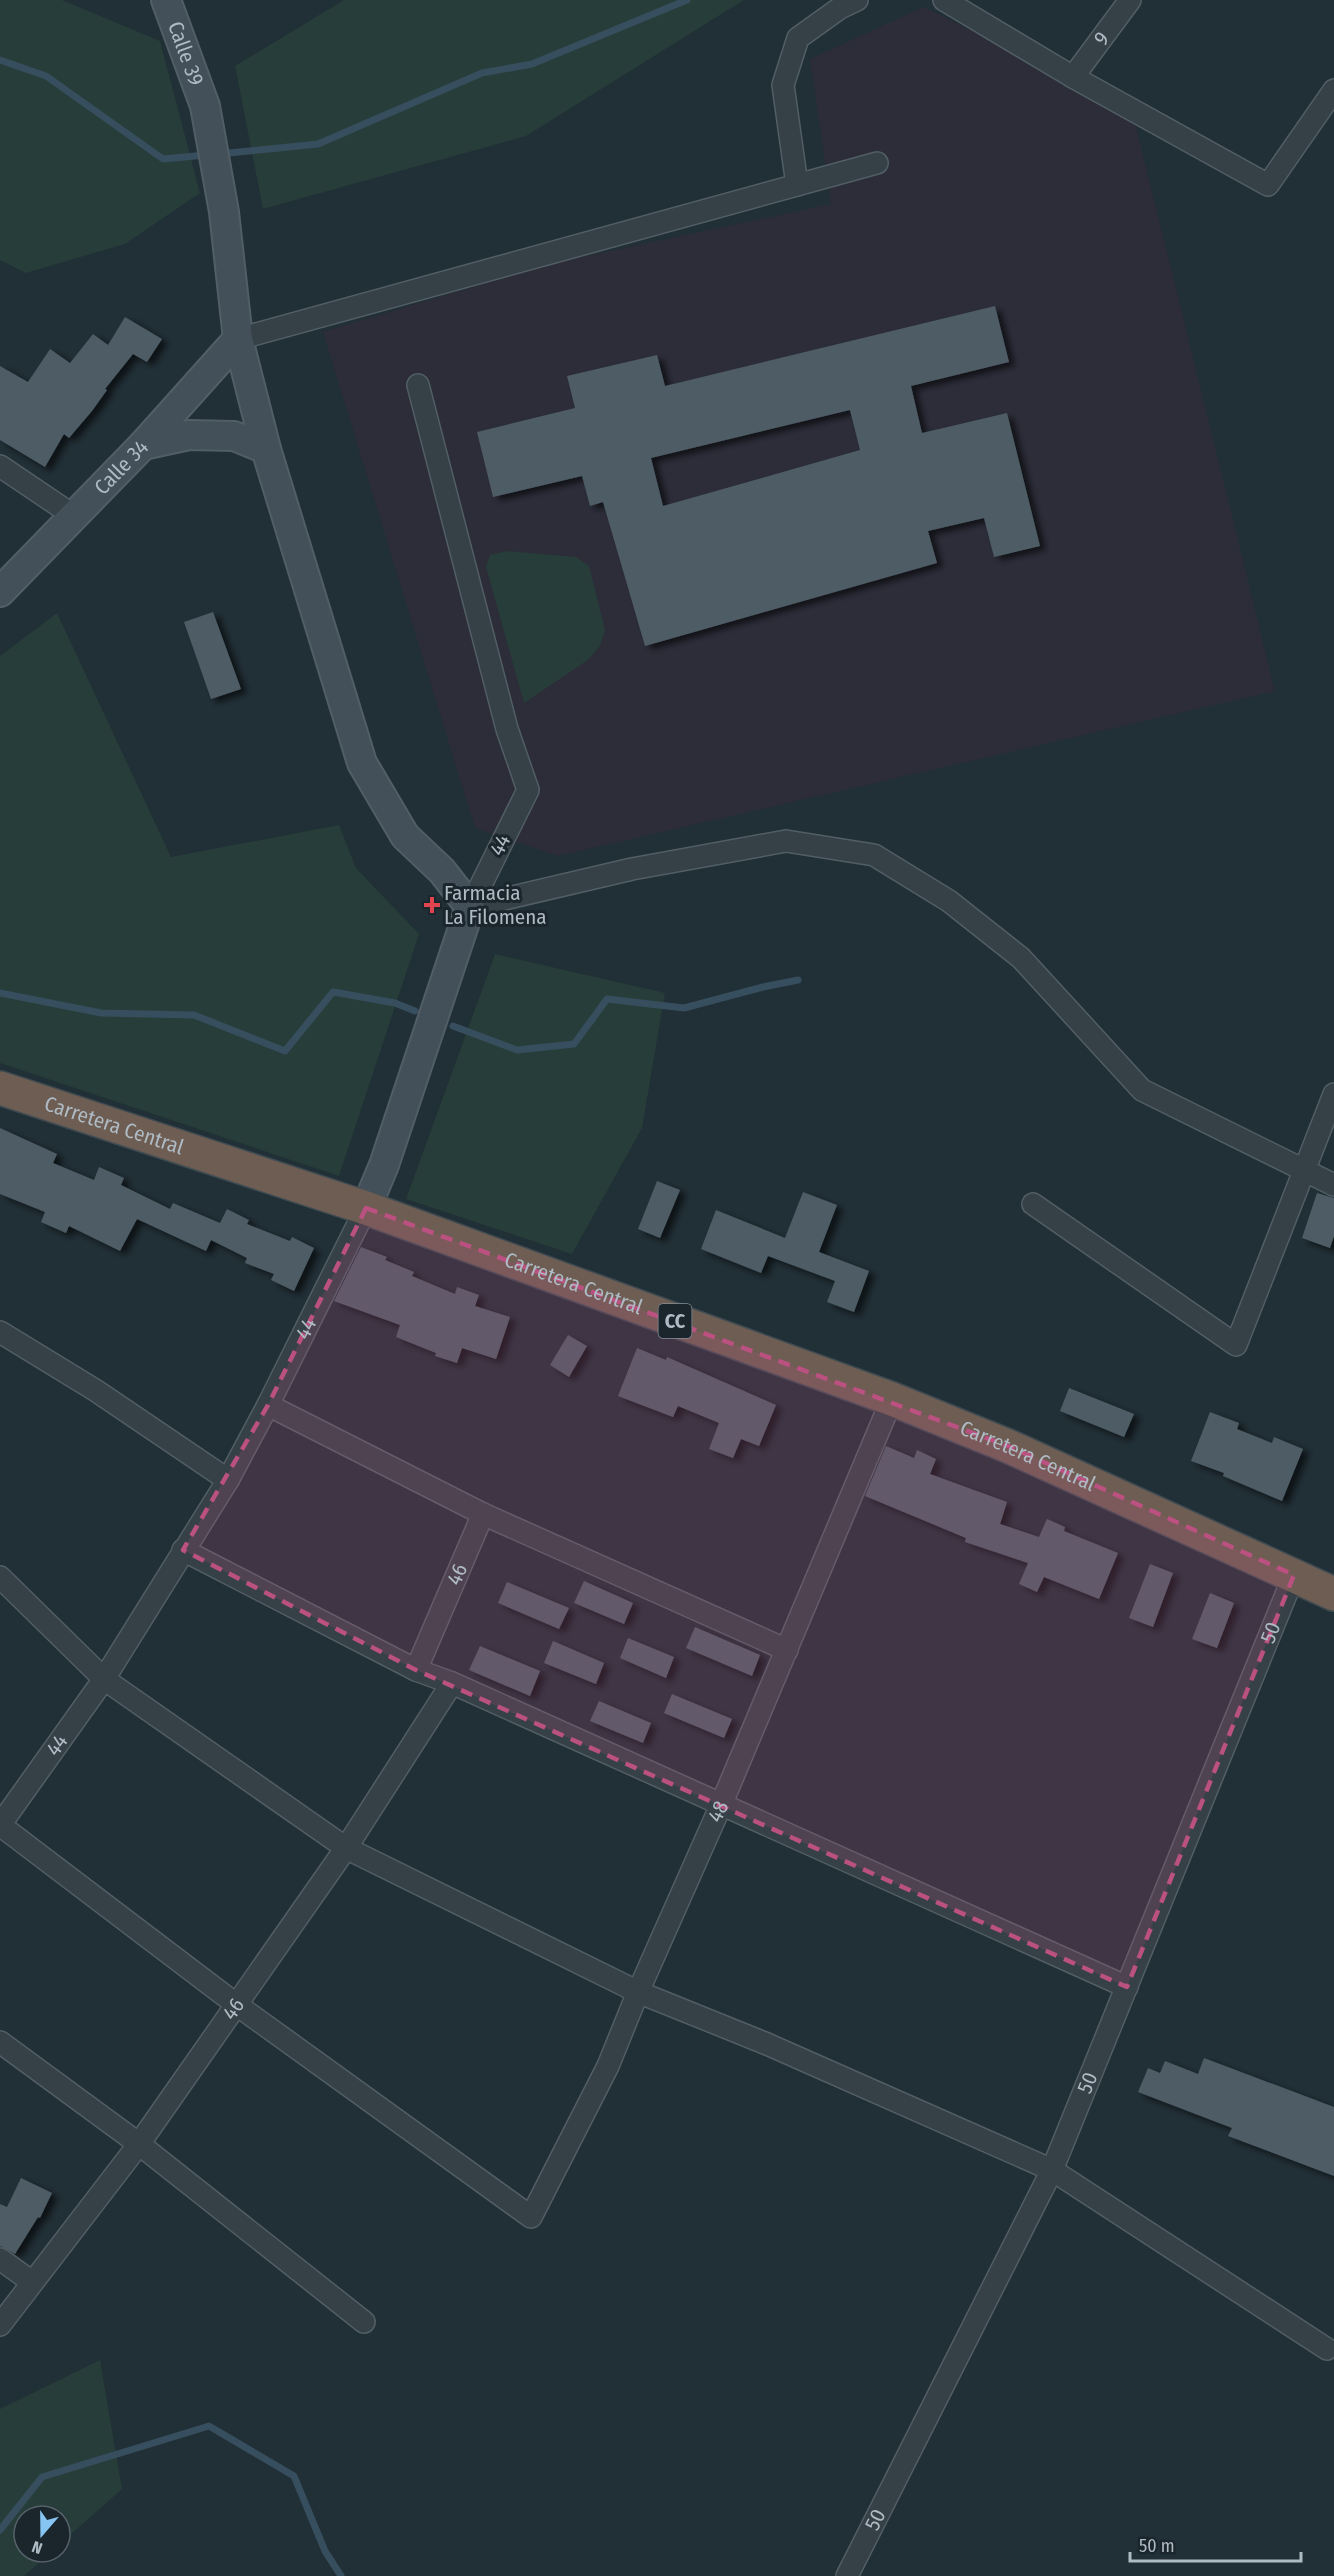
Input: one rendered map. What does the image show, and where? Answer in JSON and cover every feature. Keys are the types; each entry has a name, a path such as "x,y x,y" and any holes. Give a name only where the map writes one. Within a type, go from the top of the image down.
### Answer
{"highway":[{"name":"Carretera Central","path":"0,1088 366,1208 892,1400 1008,1446 1334,1594"}],"street":[{"name":"Calle 39","path":"166,0 205,106 224,212 238,339 266,449 362,763 405,836 442,871 470,907"},
{"path":"797,185 783,85 798,38 840,8 857,0"},
{"path":"944,0 1073,77 1268,185 1334,90"},
{"name":"9","path":"1073,77 1130,0"},
{"path":"238,339 877,164"},
{"name":"Calle 34","path":"0,592 143,445 238,339"},
{"name":"44","path":"0,1825 104,1679 228,1480 268,1405 366,1208 384,1165 470,907 528,790 507,729 418,385"},
{"path":"143,445 189,435 234,436 266,449"},
{"path":"0,466 74,516"},
{"path":"470,907 632,869 786,841 874,855 949,901 1021,958 1142,1090 1334,1185"},
{"path":"1033,1204 1236,1346 1334,1094"},
{"path":"0,1332 95,1390 228,1480"},
{"name":"48","path":"237,2005 531,2217 608,2066 892,1400"},
{"path":"268,1405 483,1514 787,1650"},
{"name":"46","path":"416,1670 483,1514"},
{"path":"183,1550 416,1670 452,1683 1127,1987"},
{"name":"50","path":"847,2576 1052,2170 1294,1575"},
{"path":"0,1577 104,1679 346,1848 638,1992 766,2044 1052,2170 1327,2349"},
{"name":"46","path":"0,2325 139,2144 237,2005 346,1848 452,1683"},
{"path":"0,1825 237,2005"},
{"path":"0,2042 139,2144 364,2322"},
{"path":"0,2259 32,2282"}],"highlighted area":[{"path":"366,1208 1008,1446 1294,1575 1127,1987 416,1670 183,1550 268,1405"}],"shaded area":[{"path":"924,7 1132,110 1275,691 558,856 475,828 323,332 549,264 831,204 810,59"}],"green space":[{"path":"0,0 62,0 160,41 200,193 125,244 26,273 0,260"},
{"path":"344,0 744,0 526,136 263,209 235,66"},
{"path":"507,551 576,557 589,566 605,630 600,646 588,660 524,703 486,567 490,555"},
{"path":"57,613 171,857 339,825 356,868 419,934 339,1176 0,1063 0,656"},
{"path":"495,954 665,993 642,1128 572,1254 406,1199"},
{"path":"100,2360 122,2489 72,2533 72,2504 12,2504 12,2564 38,2564 24,2576 0,2576 0,2409"}],"building":[{"path":"995,306 1009,362 911,386 922,433 1007,413 1040,546 994,557 984,518 928,531 937,563 645,646 603,502 590,506 582,476 493,497 477,432 575,408 567,376 657,355 665,386","holes":["850,410 860,450 663,506 651,458"]},
{"path":"125,317 162,339 147,362 133,354 105,389 107,390 92,411 69,438 64,434 45,467 0,440 0,366 28,382 50,349 70,363 93,334 108,345"},
{"path":"213,612 241,689 211,699 184,622"},
{"path":"0,1128 57,1154 53,1163 94,1180 99,1167 124,1178 121,1185 170,1209 173,1203 220,1223 227,1209 249,1220 247,1224 290,1241 292,1237 314,1248 294,1291 271,1280 274,1274 245,1263 247,1258 211,1240 206,1251 137,1219 120,1251 69,1226 66,1233 41,1222 45,1212 0,1194"},
{"path":"657,1181 680,1190 660,1238 638,1229"},
{"path":"803,1192 837,1205 819,1252 869,1271 854,1312 827,1302 835,1281 768,1256 761,1273 701,1249 716,1210 785,1238"},
{"path":"1317,1193 1334,1198 1334,1236 1330,1248 1302,1238"},
{"path":"361,1247 387,1257 385,1260 414,1272 412,1276 455,1294 457,1287 479,1295 475,1306 510,1317 496,1359 462,1348 457,1363 435,1356 436,1353 396,1337 400,1325 334,1301"},
{"path":"568,1335 587,1346 569,1377 550,1365"},
{"path":"637,1348 666,1360 667,1357 776,1405 759,1446 741,1439 733,1458 709,1449 719,1423 678,1406 673,1417 618,1396"},
{"path":"1069,1388 1134,1414 1124,1437 1060,1411"},
{"path":"1210,1412 1239,1423 1237,1429 1272,1443 1274,1437 1303,1449 1282,1501 1223,1476 1224,1473 1191,1461"},
{"path":"886,1446 914,1458 917,1450 936,1459 930,1474 1007,1502 1000,1524 1039,1537 1047,1519 1065,1527 1064,1531 1118,1553 1099,1599 1044,1577 1037,1592 1019,1584 1028,1563 965,1542 966,1538 865,1496"},
{"path":"1150,1564 1173,1573 1153,1627 1129,1618"},
{"path":"584,1581 633,1603 624,1624 574,1603"},
{"path":"507,1582 569,1608 559,1629 498,1603"},
{"path":"1210,1593 1234,1603 1217,1648 1192,1639"},
{"path":"695,1627 760,1655 752,1676 686,1648"},
{"path":"628,1638 674,1657 666,1678 620,1658"},
{"path":"553,1641 604,1663 596,1684 544,1663"},
{"path":"480,1646 540,1671 530,1696 469,1670"},
{"path":"672,1694 732,1719 724,1738 664,1713"},
{"path":"599,1701 651,1723 643,1743 590,1721"},
{"path":"1204,2058 1334,2107 1334,2176 1228,2136 1232,2128 1138,2092 1148,2068 1160,2073 1165,2061 1198,2074"},
{"path":"21,2178 52,2193 40,2218 38,2217 15,2254 0,2246 0,2204 7,2207"}],"waterway":[{"path":"220,154 318,144 482,73 532,64 687,0"},
{"path":"0,60 46,76 163,159 206,155"},
{"path":"453,1026 517,1050 574,1044 607,999 684,1008 798,980"},
{"path":"0,993 101,1013 194,1015 285,1051 333,992 395,1003 415,1011"},
{"path":"0,2530 42,2477 209,2426 294,2476 325,2551 341,2576"}],"place":[{"name":"Farmacia La Filomena","path":"432,905"}]}
